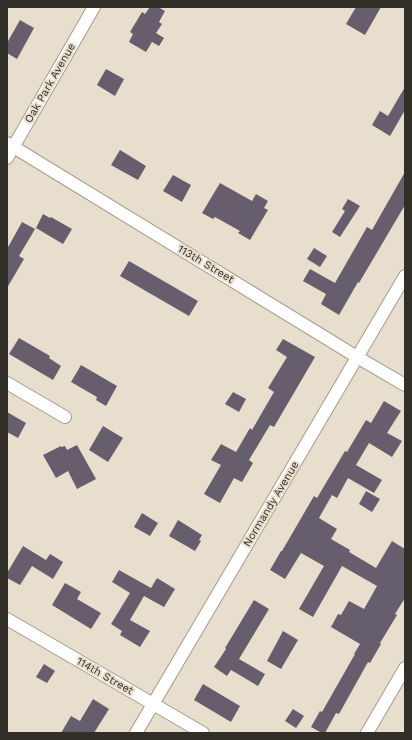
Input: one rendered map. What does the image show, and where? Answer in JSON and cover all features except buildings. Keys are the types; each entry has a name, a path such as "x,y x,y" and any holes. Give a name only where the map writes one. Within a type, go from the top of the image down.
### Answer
{"street":[{"name":"Oak Park Avenue","path":"7,158 10,145 94,7"},
{"name":"113th Street","path":"10,145 405,385"},
{"name":"Normandy Avenue","path":"136,733 405,276"},
{"path":"7,383 64,417"},
{"name":"114th Street","path":"7,619 203,733"},
{"path":"367,733 405,668"}]}
